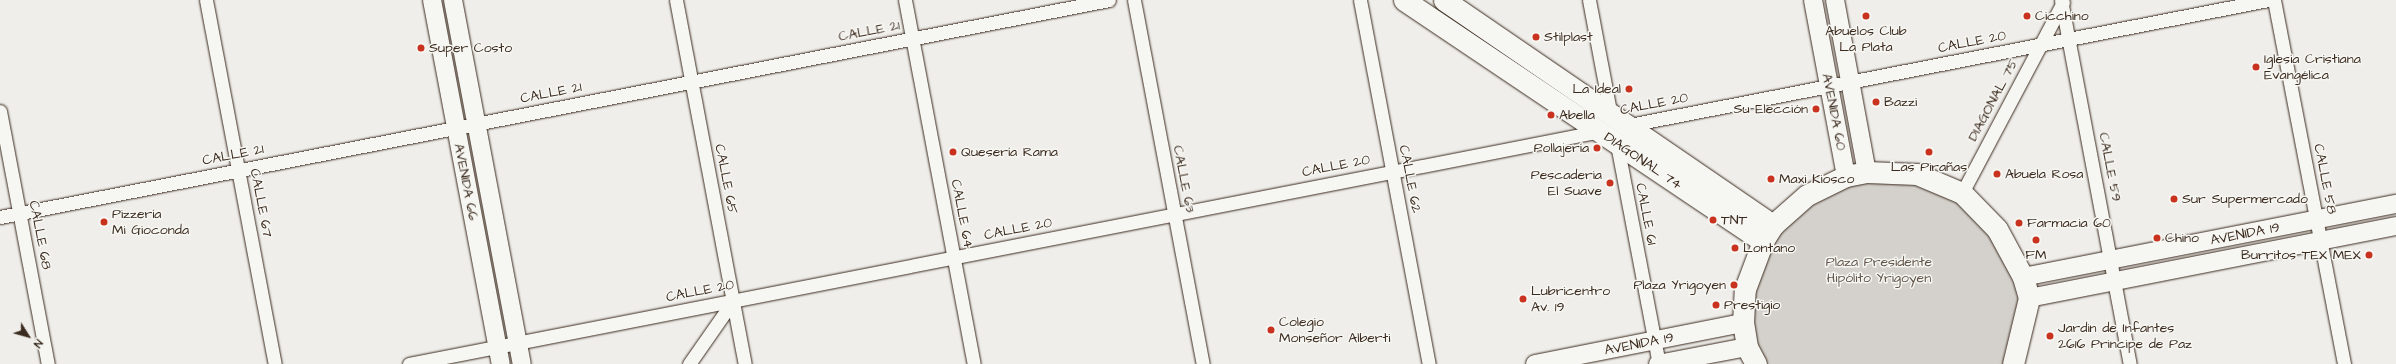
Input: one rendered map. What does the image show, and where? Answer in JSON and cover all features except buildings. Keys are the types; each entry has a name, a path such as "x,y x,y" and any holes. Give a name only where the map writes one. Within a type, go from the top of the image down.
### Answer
{"main road":[{"name":"AVENIDA 66","path":"432,0 501,364"},
{"name":"AVENIDA 66","path":"453,0 522,364"},
{"name":"DIAGONAL 74","path":"1404,0 1614,128"},
{"name":"DIAGONAL 74","path":"1444,0 1614,128 1768,233"},
{"name":"AVENIDA 60","path":"1813,0 1846,176"},
{"name":"AVENIDA 60","path":"1834,0 1867,172"},
{"path":"1751,355 1743,323 1745,289 1768,233 1807,195 1846,176 1867,172 1917,174 1962,193 1997,230 2023,277 2029,298 2014,364"},
{"name":"AVENIDA 19","path":"2023,277 2396,204"},
{"name":"AVENIDA 19","path":"2029,298 2396,226"},
{"name":"AVENIDA 19","path":"1535,364 1743,323"},
{"name":"AVENIDA 19","path":"1659,364 1751,355"}],"street":[{"name":"CALLE 67","path":"206,0 275,364"},
{"name":"CALLE 65","path":"676,0 745,364"},
{"name":"CALLE 64","path":"905,0 974,364"},
{"name":"CALLE 21","path":"0,217 1109,0"},
{"name":"CALLE 63","path":"1134,0 1203,364"},
{"name":"CALLE 62","path":"1360,0 1430,364"},
{"name":"CALLE 61","path":"1589,0 1659,364"},
{"name":"CALLE 20","path":"409,364 2040,46 2268,0"},
{"name":"CALLE 58","path":"2274,0 2344,364"},
{"name":"CALLE 59","path":"2062,1 2130,364"},
{"name":"DIAGONAL 75","path":"1962,193 2040,46 2062,1"},
{"name":"CALLE 68","path":"0,111 48,364"},
{"path":"689,364 733,301"}],"green space":[{"name":"Plaza Presidente Hipólito Yrigoyen","path":"1848,179 1938,186 1988,223 2023,300 2008,364 1764,364 1756,356 1749,315 1767,245 1789,215"}],"place":[{"name":"Abuelos Club La Plata","path":"1866,16"},
{"name":"Cicchino","path":"2027,16"},
{"name":"Stilplast","path":"1536,37"},
{"name":"Super Costo","path":"421,48"},
{"name":"Iglesia Cristiana Evangélica","path":"2256,67"},
{"name":"La Ideal","path":"1629,89"},
{"name":"Bazzi","path":"1876,102"},
{"name":"Su Elección","path":"1816,109"},
{"name":"Abella","path":"1551,115"},
{"name":"Pollajería","path":"1597,148"},
{"name":"Quesería Rama","path":"953,152"},
{"name":"Las Pirañas","path":"1929,152"},
{"name":"Abuela Rosa","path":"1997,174"},
{"name":"Maxi Kiosco","path":"1771,179"},
{"name":"Pescaderia El Suave","path":"1610,183"},
{"name":"Sur Supermercado","path":"2174,199"},
{"name":"TNT","path":"1713,220"},
{"name":"Pizzería Mi Gioconda","path":"104,222"},
{"name":"Farmacia 60","path":"2019,223"},
{"name":"Chino","path":"2157,238"},
{"name":"FM","path":"2036,240"},
{"name":"Lontano","path":"1735,248"},
{"name":"Burritos TEX MEX","path":"2369,255"},
{"name":"Plaza Yrigoyen","path":"1734,285"},
{"name":"Lubricentro Av. 19","path":"1523,299"},
{"name":"Prestigio","path":"1716,305"},
{"name":"Colegio Monseñor Alberti","path":"1271,330"},
{"name":"Jardin de Infantes 2616 Principe de Paz","path":"2050,336"}]}
